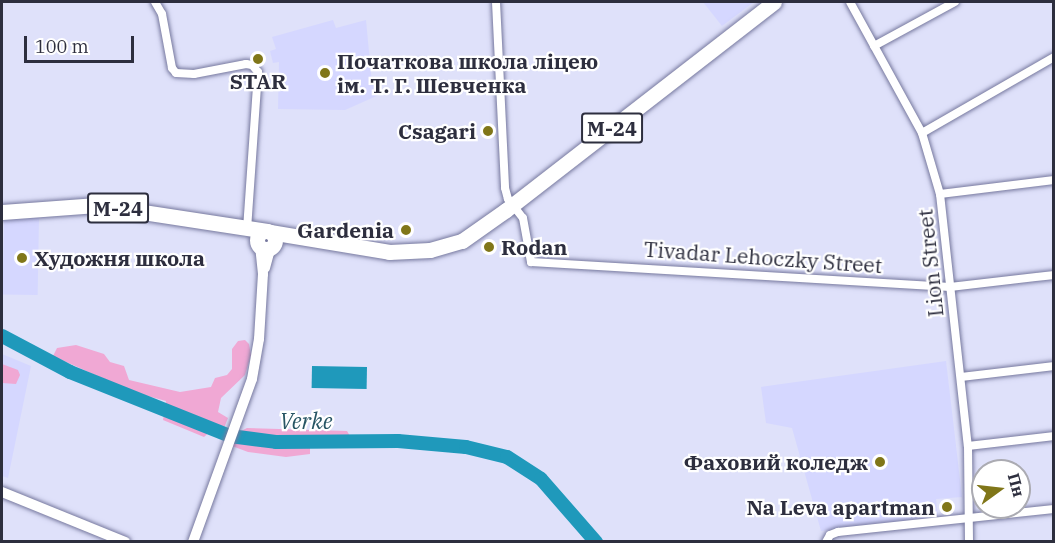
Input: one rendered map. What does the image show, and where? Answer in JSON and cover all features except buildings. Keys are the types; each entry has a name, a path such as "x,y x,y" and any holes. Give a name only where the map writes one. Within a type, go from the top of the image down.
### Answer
{"highway":[{"name":"М-24","path":"2,212 97,205 258,237 291,236 389,252 430,250 462,241 512,205 774,2"}],"street":[{"path":"155,2 162,14 172,68 176,73 194,74 246,64 252,65 258,72 258,237 263,274 259,339 252,379 193,542"},
{"path":"496,2 505,188 512,205"},
{"name":"Lion Street","path":"850,2 922,133 940,194 968,446 969,542"},
{"path":"874,46 955,2"},
{"path":"922,133 1053,57"},
{"path":"940,194 1053,180"},
{"name":"Tivadar Lehoczky Street","path":"512,205 523,218 531,262 950,287 1053,275"},
{"path":"961,377 1053,366"},
{"path":"968,446 1053,436"},
{"path":"2,492 125,542"},
{"path":"826,542 830,535 838,531 1053,509"}],"shaded area":[{"path":"703,2 754,2 722,26"},
{"name":"Початкова школа ліцею ім. Т. Г. Шевченка","path":"333,20 336,28 366,20 372,84 379,87 381,94 345,110 278,109 279,62 273,63 270,51 276,49 272,37"},
{"name":"Художня школа","path":"4,216 39,217 38,295 3,294"},
{"path":"245,340 249,344 251,355 245,375 221,398 218,412 228,418 224,428 214,428 204,437 163,420 166,401 133,392 53,356 57,348 76,345 104,354 110,362 124,366 129,380 180,392 211,387 215,378 227,375 232,369 232,349 238,341"},
{"path":"2,354 31,366 8,478 2,476"},
{"name":"Фаховий коледж","path":"946,361 962,497 936,499 938,517 821,531 792,428 766,423 761,387"},
{"path":"2,364 18,370 20,375 16,384 2,383"},
{"path":"312,366 367,367 367,389 312,388"},
{"path":"247,428 347,431 350,436 310,439 310,454 286,457 248,452 232,446 237,433"}],"waterway":[{"name":"Verke","path":"2,336 70,372 230,436 276,442 398,441 466,447 507,457 541,479 596,542"}],"place":[{"name":"STAR","path":"258,59"},
{"name":"Початкова школа ліцею ім. Т. Г. Шевченка","path":"325,73"},
{"name":"Csagari","path":"488,131"},
{"name":"Gardenia","path":"406,230"},
{"name":"Rodan","path":"489,247"},
{"name":"Художня школа","path":"22,258"},
{"name":"Фаховий коледж","path":"880,462"},
{"name":"Na Leva apartman","path":"947,507"}]}
